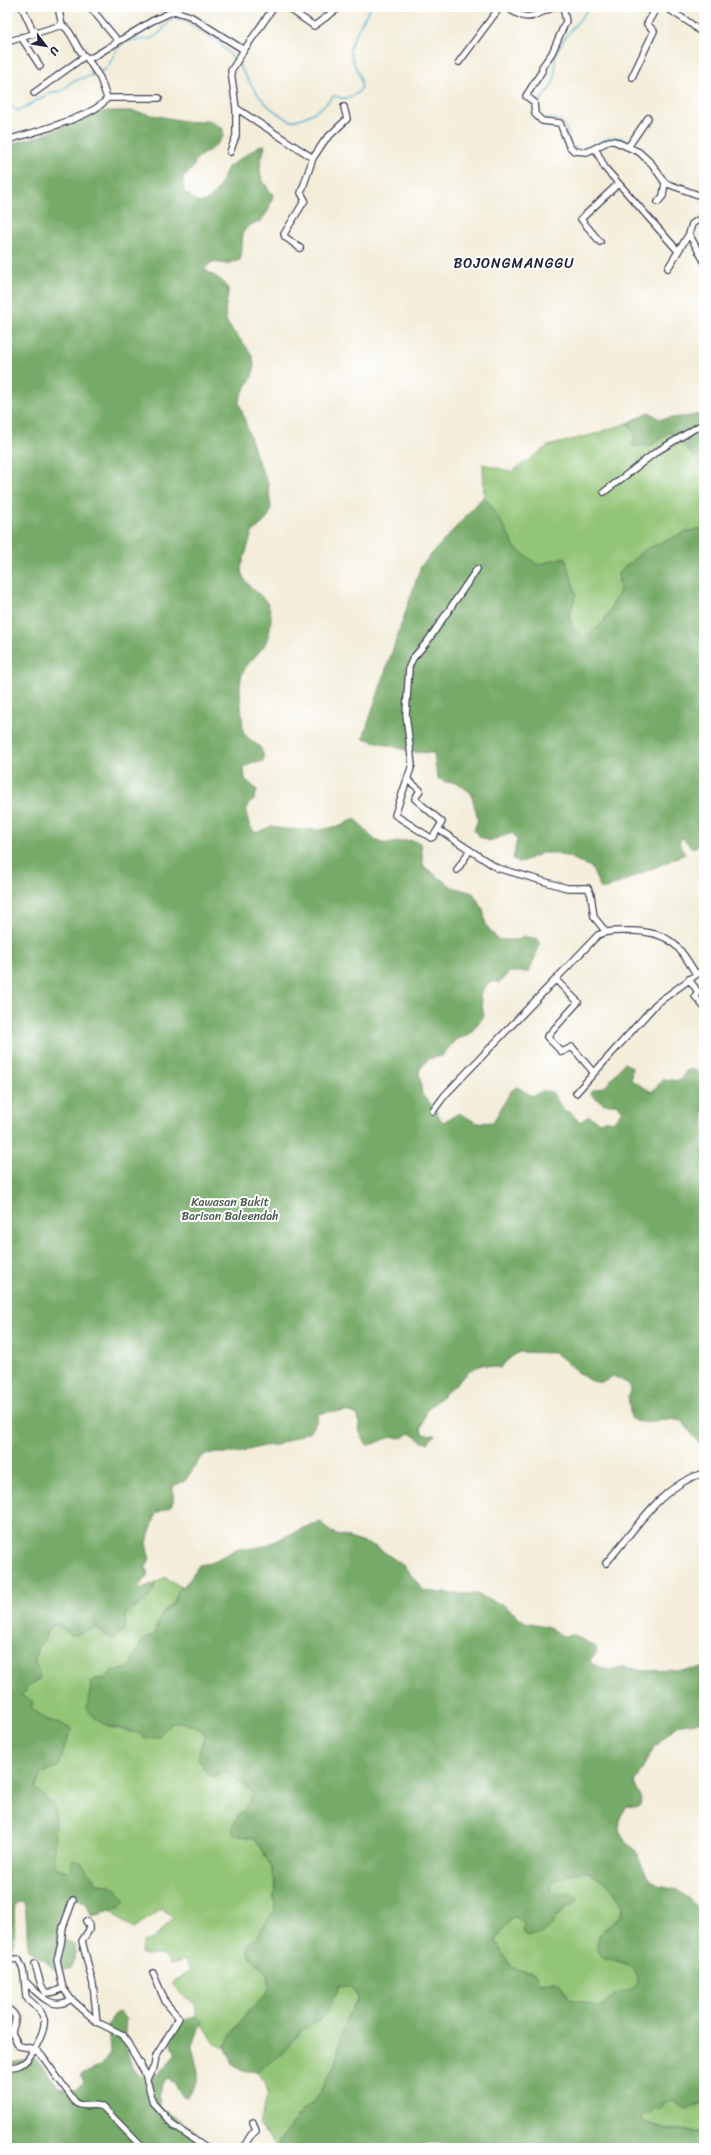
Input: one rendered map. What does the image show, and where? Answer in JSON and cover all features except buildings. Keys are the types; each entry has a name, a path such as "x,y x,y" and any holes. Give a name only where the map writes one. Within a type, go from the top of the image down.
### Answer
{"street":[{"path":"22,7 34,33"},
{"path":"58,7 62,25 68,29 78,50 86,57 98,75 107,98"},
{"path":"90,7 118,41"},
{"path":"230,152 236,136 236,108 231,78 236,62 274,7"},
{"path":"287,7 314,26 340,7"},
{"path":"459,62 500,7"},
{"path":"506,7 519,16 529,18 554,7"},
{"path":"563,7 566,21 552,53 542,67 542,72 526,96 534,102 535,114 542,121 560,123 570,146 574,151 587,152 609,141 630,145 648,160 665,183 704,197"},
{"path":"632,77 654,31 647,24 656,7"},
{"path":"665,7 690,23 704,36"},
{"path":"34,93 86,57 97,56 118,41 172,9 190,16 244,50"},
{"path":"7,42 62,25"},
{"path":"21,38 40,66"},
{"path":"7,140 91,112 99,107 107,98 158,98"},
{"path":"300,248 285,237 284,234 305,200 305,197 301,193 313,158 325,140 346,121 344,107"},
{"path":"236,108 313,158"},
{"path":"630,145 648,118"},
{"path":"595,148 605,168 678,251"},
{"path":"658,202 664,196 665,183"},
{"path":"600,242 581,219 618,184"},
{"path":"668,268 689,234 692,224 704,216"},
{"path":"689,234 704,261"},
{"path":"604,492 656,452 704,423"},
{"path":"408,780 420,790 415,799 442,822 431,838 395,815 412,765 406,714 409,667 413,658 427,642 477,570"},
{"path":"438,829 497,868 567,888 588,888 591,895 594,917 606,932"},
{"path":"457,870 470,850"},
{"path":"433,1111 445,1095 598,935 606,932 641,931 658,934 668,938 683,953 696,974"},
{"path":"576,1093 626,1034 656,1004 704,969"},
{"path":"689,979 698,992 695,996 704,1007"},
{"path":"556,980 578,1002 547,1037 562,1052 572,1047 594,1073"},
{"path":"606,1564 657,1504 679,1484 704,1473"},
{"path":"73,1900 63,1927 62,1944 57,1960 63,1988 71,1999 97,2022 123,2035 147,2078 153,2103 174,2126 206,2148"},
{"path":"86,1921 90,1925 89,1930 82,1941 93,1984 97,2022"},
{"path":"7,1960 18,1959 26,1982 26,1997 43,2015 44,2021 35,2049 19,2066 7,2066"},
{"path":"35,1964 41,1985 46,1993 54,1992 63,1988"},
{"path":"147,2078 154,2067 156,2056 179,2018 166,2003 153,1973"},
{"path":"26,1982 45,2000 52,2004 66,2003 71,1999"},
{"path":"7,2008 14,2014 16,2020 12,2033 16,2042 23,2048 35,2049 42,2056 76,2103 84,2106 98,2104 103,2106 143,2148"},
{"path":"243,2148 251,2135 256,2131 254,2122"}],"green space":[{"name":"Kawasan Bukit Barisan Baleendah","path":"106,111 132,111 189,122 208,120 223,129 223,136 218,143 199,157 195,161 193,168 183,176 184,192 199,203 209,200 219,188 228,167 259,146 264,145 265,147 260,172 264,182 273,195 268,211 261,221 248,227 245,231 243,235 240,260 226,264 212,262 204,269 222,281 228,289 225,309 227,322 230,328 248,349 254,362 253,374 242,393 239,402 259,464 268,483 271,509 268,518 252,533 241,568 246,582 266,602 270,609 271,616 269,634 265,645 246,667 240,683 243,730 245,735 260,747 264,756 263,761 257,763 252,762 244,768 245,779 257,790 254,800 248,806 247,811 250,826 256,833 272,826 283,829 320,830 341,826 355,818 369,835 379,842 390,843 411,840 416,841 421,844 423,864 426,868 452,887 473,893 483,909 486,925 498,940 519,940 522,936 538,939 540,943 528,972 509,972 499,983 494,981 485,986 480,995 484,1016 469,1035 455,1040 442,1056 428,1059 419,1071 422,1095 436,1109 437,1115 443,1122 459,1113 477,1123 493,1122 511,1091 517,1087 532,1096 544,1091 552,1092 563,1110 571,1113 580,1122 589,1116 599,1122 605,1120 613,1122 622,1111 616,1104 604,1104 591,1094 592,1091 606,1086 624,1063 632,1067 631,1080 652,1092 663,1079 680,1081 686,1071 692,1069 704,1075 704,1450 683,1422 670,1420 644,1422 631,1418 628,1396 631,1388 627,1383 613,1376 603,1382 589,1380 555,1353 519,1352 510,1358 500,1368 481,1364 470,1371 427,1410 421,1429 423,1434 435,1435 428,1443 423,1442 410,1433 401,1438 392,1437 367,1445 360,1433 358,1416 350,1412 333,1411 318,1414 317,1421 310,1431 277,1445 263,1446 238,1453 212,1453 201,1457 185,1481 173,1486 172,1504 156,1513 147,1547 150,1558 146,1567 148,1576 138,1587 138,1589 154,1584 152,1592 144,1602 127,1613 125,1617 126,1629 114,1640 106,1636 99,1628 93,1628 72,1636 58,1625 52,1625 46,1633 43,1643 38,1646 34,1662 39,1671 40,1678 27,1687 21,1696 33,1702 31,1708 46,1719 72,1729 64,1747 60,1765 41,1774 35,1788 44,1796 45,1799 55,1805 54,1861 56,1868 69,1872 73,1860 81,1862 97,1883 117,1889 125,1901 114,1910 91,1916 87,1904 73,1898 64,1911 59,1936 76,1946 73,1966 70,1969 55,1970 28,1949 24,1903 19,1902 15,1904 15,1931 11,1950 7,1957 7,145 41,136 92,114"},
{"path":"649,412 660,419 692,416 704,412 704,466 669,432 651,445 632,446 635,434 628,423"},
{"path":"628,423 635,433 632,446 651,445 669,432 704,466 704,528 686,532 644,550 618,573 620,591 603,623 585,637 573,630 569,616 576,594 565,557 538,565 515,548 506,530 484,496 483,464 512,472 548,446 591,435"},
{"path":"484,496 506,530 515,548 538,565 565,557 576,594 569,616 574,630 585,637 603,623 620,591 618,573 644,550 686,532 704,528 704,842 702,845 692,848 682,837 679,843 685,854 606,889 601,889 591,867 569,857 555,853 542,853 519,863 513,859 517,840 513,833 489,841 480,837 474,831 478,819 471,793 458,783 446,782 437,778 434,753 413,752 363,738 421,566"},
{"path":"321,1522 331,1532 377,1547 404,1566 424,1591 453,1594 476,1594 505,1606 525,1622 546,1626 563,1636 574,1635 596,1647 597,1652 590,1660 592,1664 608,1670 624,1667 644,1671 699,1669 704,1666 704,1721 681,1724 668,1733 652,1751 634,1783 640,1797 640,1806 636,1808 627,1807 620,1817 619,1830 634,1849 645,1872 651,1880 659,1885 679,1891 704,1912 704,2103 684,2109 674,2099 663,2103 662,2108 641,2116 643,2122 666,2129 701,2132 704,2135 704,2148 443,2148 438,2143 427,2143 419,2148 277,2148 291,2125 303,2110 315,2101 336,2065 340,2039 347,2018 357,2000 357,1995 351,1987 340,1984 327,2012 320,2020 302,2030 282,2054 255,2071 244,2071 233,2064 225,2047 227,2042 238,2024 266,1994 270,1987 268,1976 250,1955 248,1946 251,1941 255,1939 275,1909 274,1894 276,1884 270,1865 255,1838 234,1835 233,1830 234,1823 254,1793 225,1770 213,1777 207,1773 198,1758 205,1735 199,1728 191,1724 172,1722 158,1737 147,1739 132,1731 101,1723 86,1707 89,1701 91,1682 95,1679 105,1679 112,1671 127,1669 132,1665 141,1642 154,1634 162,1613 173,1604 180,1587 185,1585 199,1565 210,1563 238,1548 247,1549 265,1546 312,1524","holes":["584,1871 608,1884 616,1894 623,1907 621,1914 616,1920 599,1935 597,1941 598,1949 604,1959 615,1960 631,1967 634,1971 637,1983 630,1990 617,1994 600,2007 569,1998 559,1983 554,1981 539,1983 535,1974 512,1968 496,1942 500,1933 513,1917 518,1918 523,1923 522,1930 525,1935 536,1935 545,1931 552,1925 556,1915 561,1914 566,1906 575,1904 578,1899 571,1893 555,1893 550,1889 551,1883 563,1877"]},
{"path":"166,1577 180,1587 173,1604 162,1613 154,1634 141,1642 132,1665 128,1669 112,1671 105,1679 95,1679 91,1687 90,1700 94,1710 108,1727 139,1733 147,1739 161,1727 175,1721 185,1722 199,1728 205,1735 199,1750 216,1776 225,1770 254,1793 246,1809 237,1816 239,1836 255,1838 270,1865 276,1884 274,1894 276,1909 255,1939 248,1945 252,1959 267,1974 270,1987 266,1994 238,2024 225,2047 216,2045 196,2015 196,2007 172,1984 190,1970 184,1960 170,1965 167,1960 160,1955 144,1955 140,1953 143,1942 154,1939 173,1918 161,1909 134,1928 123,1922 111,1912 120,1907 112,1886 97,1883 92,1874 71,1865 70,1872 56,1868 54,1861 55,1805 44,1799 35,1788 41,1774 60,1765 64,1747 72,1729 46,1719 31,1708 33,1702 21,1696 27,1687 36,1682 39,1671 34,1662 38,1646 46,1638 46,1633 52,1625 58,1625 65,1631 74,1635 85,1630 97,1628 106,1636 126,1627 124,1619 128,1611 138,1607 153,1592 154,1584"},
{"path":"584,1871 598,1877 608,1884 623,1906 620,1916 607,1926 604,1959 615,1960 631,1967 634,1971 637,1983 630,1990 617,1994 600,2007 569,1998 565,1990 554,1981 539,1983 535,1974 512,1968 496,1942 500,1933 513,1917 518,1918 523,1923 522,1930 559,1915 563,1912 566,1906 575,1904 571,1893 558,1895 550,1889 551,1883 563,1877"},
{"path":"340,1984 351,1987 357,1995 357,2000 347,2018 338,2049 336,2065 315,2101 303,2110 277,2147 259,2125 268,2093 265,2081 255,2071 292,2042 302,2030 320,2020 327,2012"},
{"path":"119,2012 126,2018 124,2043 133,2069 139,2076 153,2077 166,2067 175,2054 172,2043 174,2033 183,2022 196,2015 202,2022 192,2047 198,2071 198,2081 187,2098 181,2094 168,2078 161,2088 159,2100 161,2108 200,2137 207,2148 7,2148 7,2062 11,2063 35,2059 46,2069 58,2087 76,2090 84,2083 81,2075 99,2067 110,2054 108,2026 114,2014"},
{"path":"674,2099 680,2107 690,2109 704,2103 704,2135 697,2131 666,2129 643,2122 641,2116 656,2110 668,2100"}],"waterway":[{"path":"238,64 260,97 273,110 291,121 309,115 320,109 333,96 345,98 355,95 360,90 360,78 351,57 350,47 358,29 371,7"},
{"path":"538,113 539,104 554,81 556,53 563,40 589,7"},
{"path":"99,73 107,67 116,51 123,44 154,37 174,19 187,20 192,26 218,42 236,61"},
{"path":"7,103 18,111 52,92 62,91 71,82 96,74"},
{"path":"544,119 555,119 561,122 565,126 569,141 572,146 577,149"},
{"path":"583,149 609,138 620,138 636,148"}],"district":[{"name":"BOJONGMANGGU","path":"514,263"}]}
